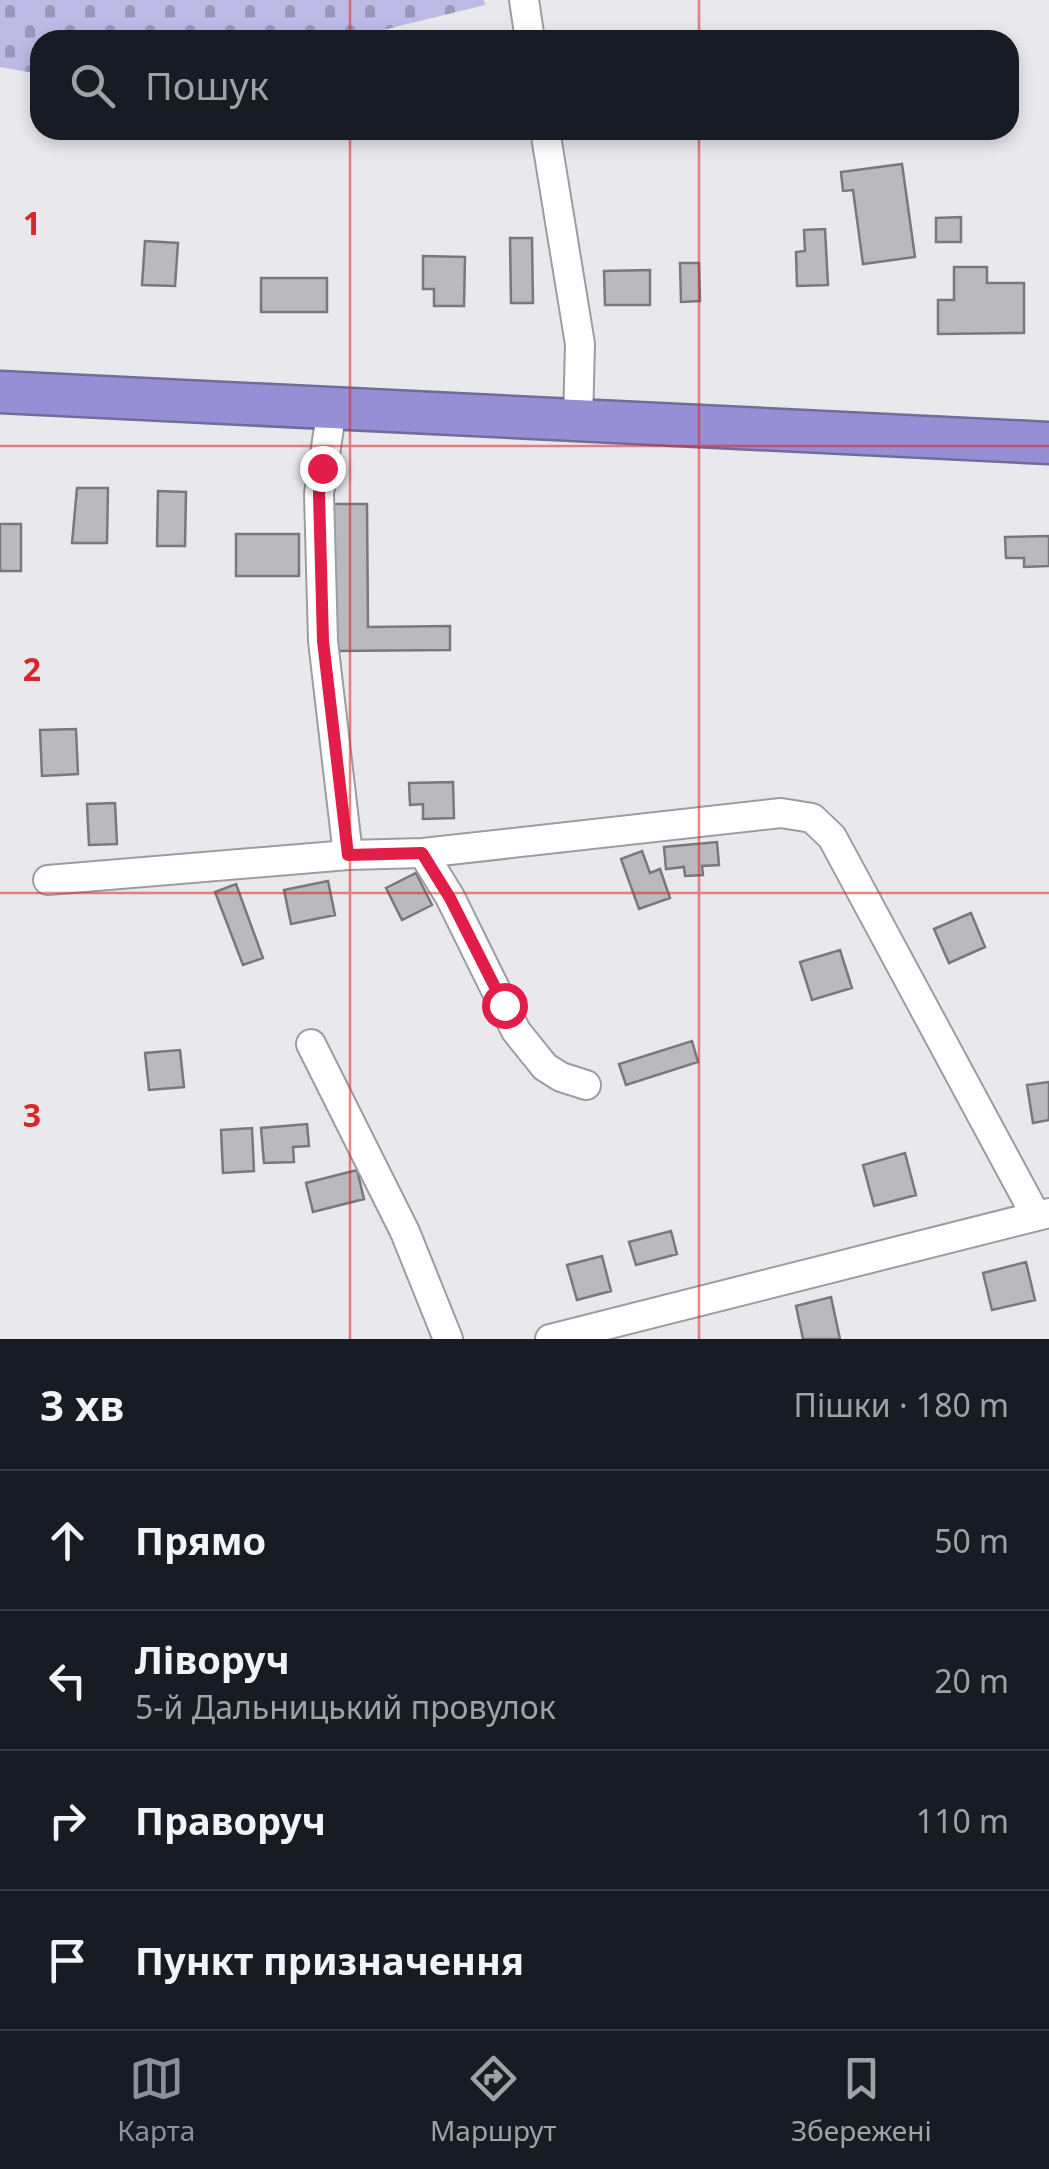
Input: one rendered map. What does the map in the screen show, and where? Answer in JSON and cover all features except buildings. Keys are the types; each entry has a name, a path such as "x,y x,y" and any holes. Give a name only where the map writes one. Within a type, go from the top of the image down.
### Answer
{"highway":[{"path":"0,392 1049,443"}],"street":[{"path":"524,0 528,30"},
{"path":"547,140 580,344 578,422"},
{"path":"332,408 319,494 323,641 348,855"},
{"path":"48,880 348,855 422,853 781,813 812,818 832,838 1042,1214 550,1339"},
{"path":"422,853 450,898 516,1031 545,1067 586,1085"},
{"path":"311,1044 405,1232 448,1339"}],"green space":[{"path":"0,0 484,0 485,5 383,30 30,30 30,72 0,67"}],"route":[{"path":"322,468 319,494 323,641 348,855 422,853 450,898 504,1005"}]}
